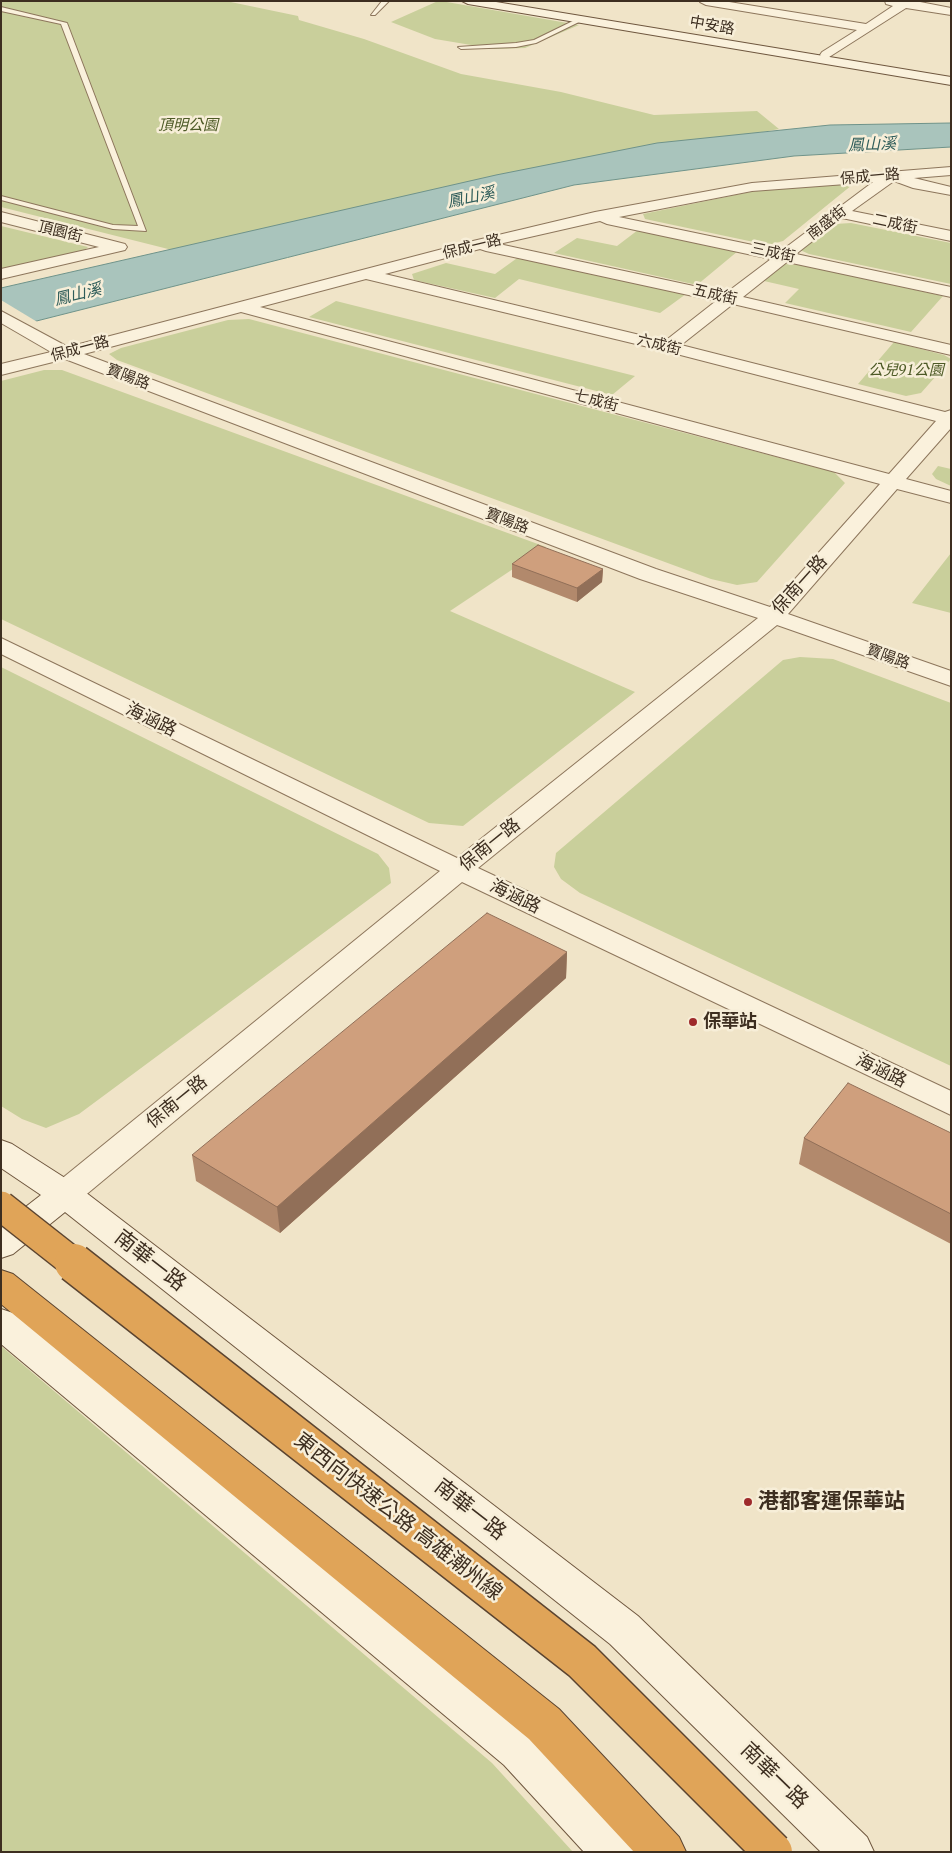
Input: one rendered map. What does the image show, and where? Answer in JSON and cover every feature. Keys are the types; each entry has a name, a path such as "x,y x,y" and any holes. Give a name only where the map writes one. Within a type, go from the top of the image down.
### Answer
{"highway":[{"name":"東西向快速公路 高雄潮州線","path":"1,1206 582,1661 772,1852"},
{"path":"1,1284 544,1724 664,1852"}],"street":[{"name":"中安路","path":"468,1 951,81"},
{"name":"中安路","path":"506,1 951,76"},
{"path":"883,1 906,3 951,12"},
{"path":"706,2 868,28"},
{"path":"826,55 906,3"},
{"name":"保成一路","path":"1,370 480,244 595,217 752,187 951,171"},
{"path":"892,175 918,185 951,191"},
{"name":"南盛街","path":"668,347 839,213 892,175"},
{"name":"二成街","path":"839,213 951,236"},
{"name":"頂園街","path":"1,217 119,247 1,274"},
{"name":"三成街","path":"595,217 951,292"},
{"name":"五成街","path":"480,244 951,350"},
{"name":"六成街","path":"366,274 950,418"},
{"name":"七成街","path":"241,307 951,497"},
{"name":"寶陽路","path":"1,316 66,353 648,574 950,678"},
{"name":"保南一路","path":"1,1245 459,870 774,616 950,418"},
{"name":"海涵路","path":"1,645 459,870 951,1104"},
{"name":"南華一路","path":"1,1152 65,1194 624,1630 852,1852"},
{"path":"1,1324 519,1750 614,1852"}],"lane":[{"path":"372,14 386,1"},
{"path":"1,10 64,23 142,228 113,227 1,198"},
{"path":"461,47 516,45 536,41 579,20"}],"green space":[{"name":"頂明公園","path":"1,1 226,1 298,16 299,20 364,39 461,74 561,92 654,115 757,111 779,129 475,184 188,254 1,207"},
{"path":"438,1 579,25 525,48 495,49 435,39 391,22"},
{"path":"818,182 850,182 852,185 783,241 768,245 645,219 643,214 750,192"},
{"path":"851,223 951,243 951,284 809,254 800,250 835,224"},
{"path":"1,226 88,247 84,251 1,270"},
{"path":"638,230 738,251 697,285 554,253 577,238 617,246"},
{"path":"520,256 686,294 660,313 519,279 495,298 414,280 412,274 446,263 495,274"},
{"path":"785,264 800,265 943,296 911,332 785,303 799,289 764,281"},
{"path":"336,301 635,376 612,395 309,317"},
{"path":"249,319 834,472 845,483 757,582 737,585 711,579 117,360 109,354 121,348 228,320"},
{"name":"公兒91公園","path":"894,342 944,355 951,359 921,393 906,396 858,384"},
{"path":"44,370 62,370 546,547 450,611 635,692 463,826 429,823 1,619 1,381"},
{"path":"938,466 951,469 951,486 936,479 932,474"},
{"path":"951,553 951,613 912,603"},
{"path":"800,657 833,659 951,703 951,1066 580,893 561,879 554,867 556,853 783,660"},
{"path":"1,667 378,854 389,868 391,883 79,1114 46,1128 22,1119 1,1106"},
{"path":"1,1346 492,1763 573,1852 1,1852"}],"water":[{"name":"鳳山溪","path":"951,123 951,147 794,156 574,185 1,330 1,288 496,175 657,143 830,125"}],"pier":[{"path":"1,300 39,323 1,333"}],"building":[{"path":"538,545 603,569 577,588 512,564"},
{"path":"487,913 567,952 277,1207 192,1155"},
{"path":"848,1083 951,1133 951,1214 804,1138"}],"place":[{"name":"保華站","path":"693,1022"},
{"name":"港都客運保華站","path":"748,1502"}]}
